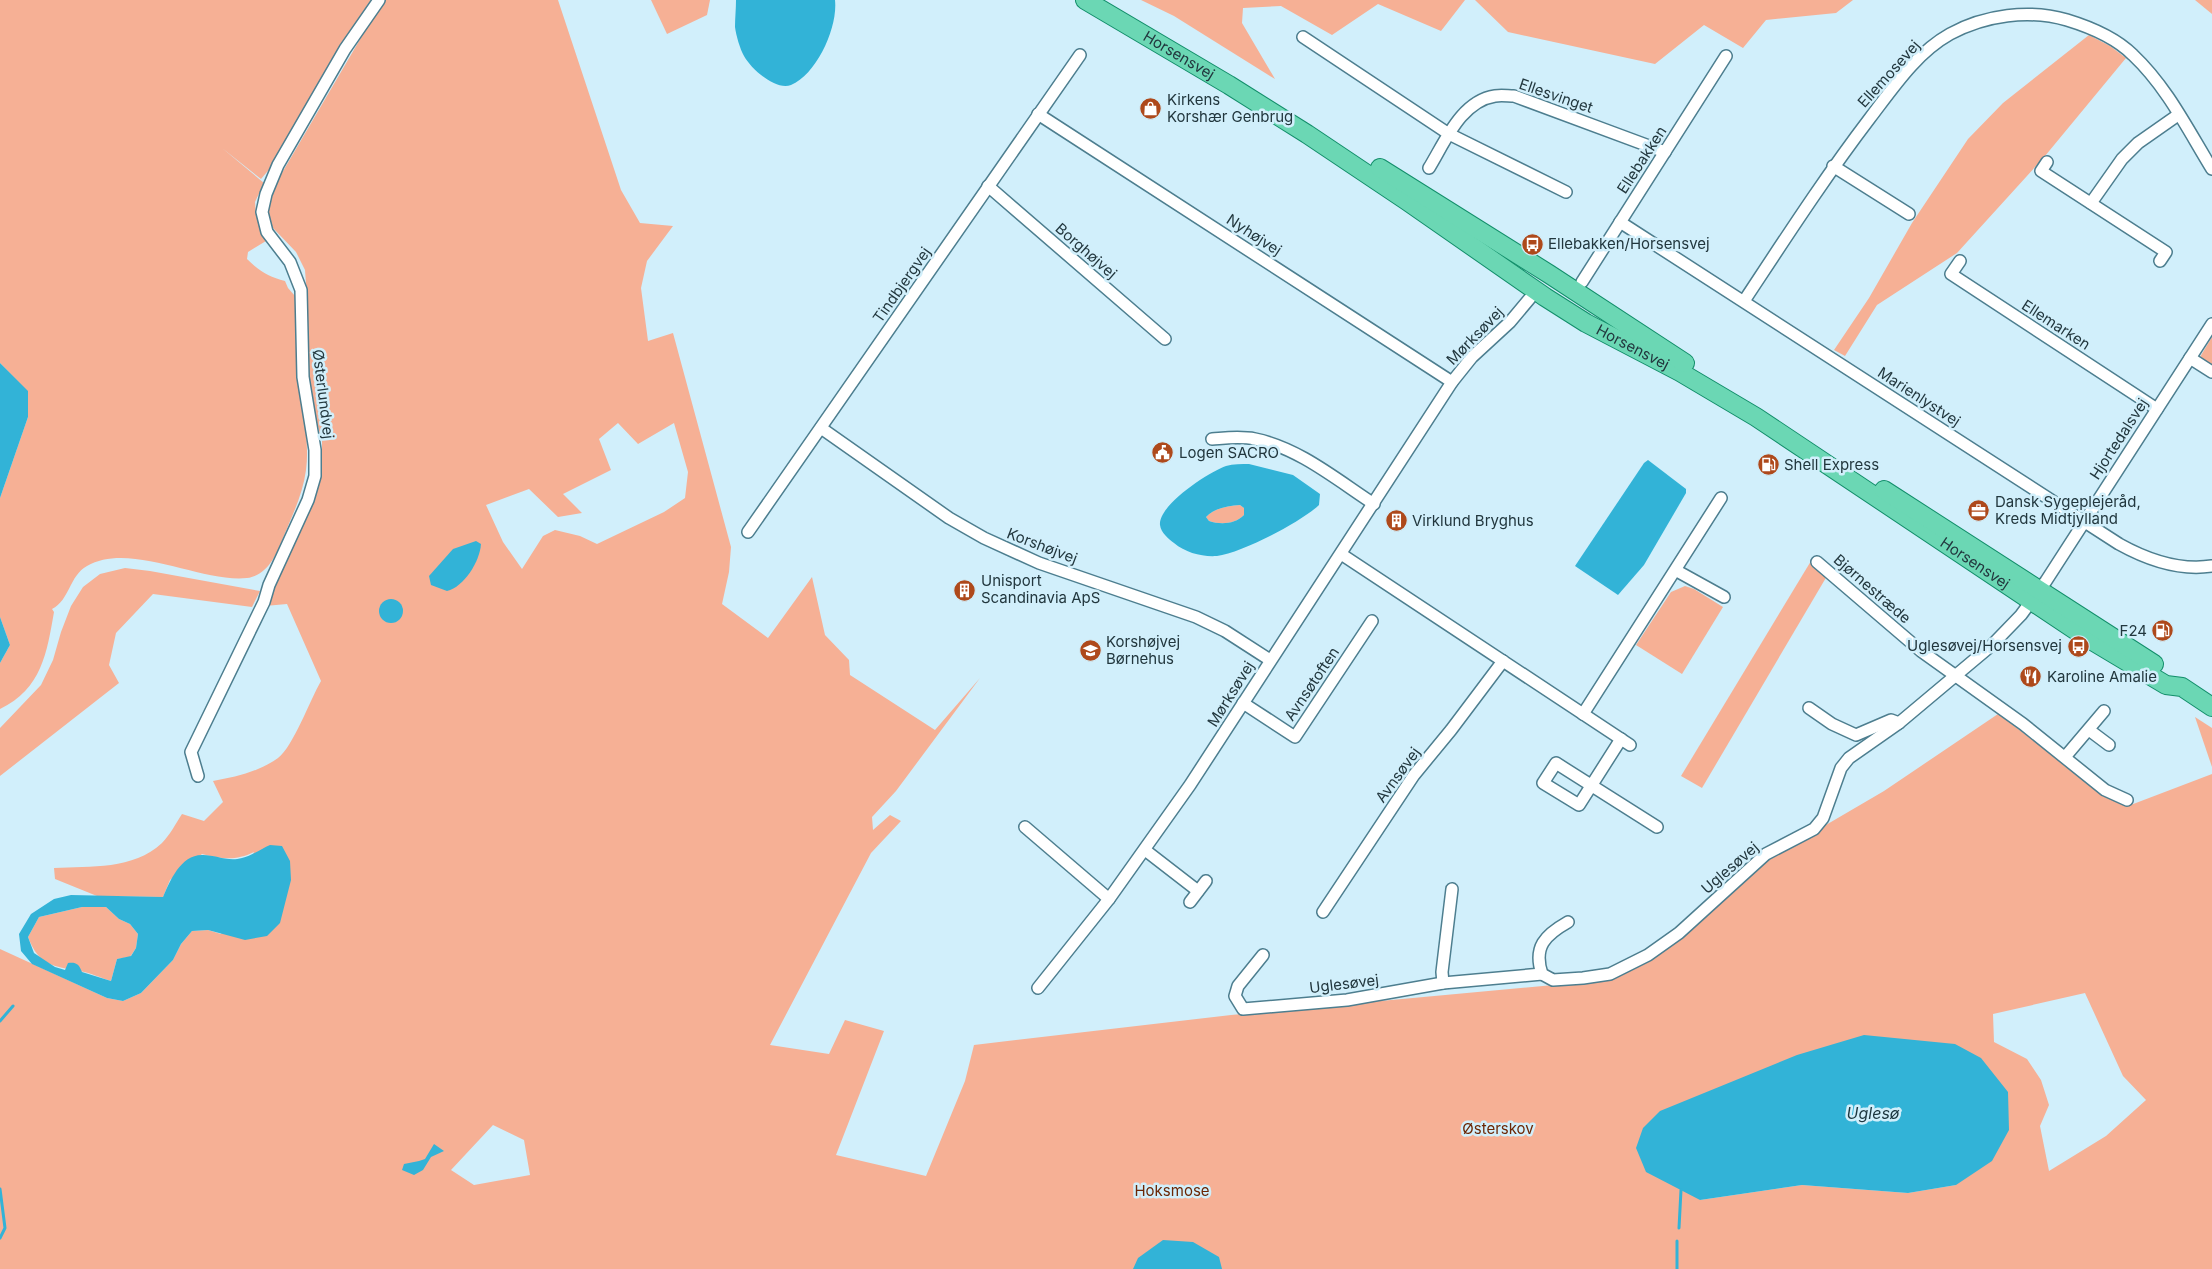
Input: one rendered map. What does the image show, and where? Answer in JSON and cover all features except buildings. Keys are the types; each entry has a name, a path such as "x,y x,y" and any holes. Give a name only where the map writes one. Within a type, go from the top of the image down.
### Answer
{"main road":[{"name":"Horsensvej","path":"1085,0 1229,84 1307,134 1404,198 1536,291 1586,323 1680,372 1756,417 2035,596 2176,678 2182,687 2212,707"},
{"name":"Horsensvej","path":"1094,0 1132,17 1236,77 1481,232 1625,324 2035,596"},
{"path":"1481,232 1524,270 1534,282 1536,291 1566,297 1608,319 1625,324"},
{"path":"1582,282 1590,294 1609,308 1625,324"}],"street":[{"name":"Østerlundvej","path":"198,776 191,752 264,602 269,585 308,500 315,476 315,450 303,377 301,290 290,262 267,232 262,212 266,194 278,165 345,49 379,0"},
{"name":"Ellemosevej","path":"1744,301 1833,166 1894,86 1920,56 1950,34 1990,19 2023,14 2054,16 2082,25 2111,38 2132,53 2156,78 2212,169"},
{"path":"1303,37 1449,134 1566,192"},
{"name":"Tindbjergvej","path":"748,532 1080,55"},
{"name":"Ellebakken","path":"1582,282 1726,56"},
{"name":"Ellesvinget","path":"1429,168 1449,134 1465,112 1478,101 1495,96 1514,96 1665,152"},
{"name":"Nyhøjvej","path":"1038,114 1452,382"},
{"path":"2091,203 2122,159 2138,143 2178,114"},
{"path":"2047,162 2041,171 2166,252 2160,261"},
{"path":"1833,166 1909,214"},
{"name":"Borghøjvej","path":"988,186 1165,338"},
{"name":"Marienlystvej","path":"1620,222 2134,552 2165,564 2204,568 2212,566"},
{"name":"Ellemarken","path":"1960,261 1951,274 2157,409"},
{"name":"Mørksøvej","path":"1038,988 1145,850 1190,785 1452,382 1472,357 1510,322 1536,291"},
{"name":"Hjortedalsvej","path":"2035,596 2212,324"},
{"path":"2190,358 2212,372"},
{"name":"Korshøjvej","path":"821,428 949,518 984,538 1039,563 1196,617 1225,631 1270,660"},
{"path":"1212,440 1237,437 1255,439 1291,452 1319,467 1374,504"},
{"path":"1583,714 1677,571 1721,498"},
{"path":"1341,554 1626,742 1592,785 1657,827"},
{"name":"Bjørnestræde","path":"1817,562 1921,651 1955,677"},
{"path":"1677,571 1724,597"},
{"name":"Uglesøvej","path":"1263,955 1238,986 1235,996 1243,1009 1347,1000 1443,983 1542,974 1553,980 1610,974 1648,956 1679,933 1766,854 1814,829 1823,818 1841,768 1849,758 1899,723 1955,677 2009,629 2035,596"},
{"name":"Avnsøtoften","path":"1243,702 1295,737 1372,621"},
{"name":"Avnsøvej","path":"1322,912 1414,775 1455,726 1503,660"},
{"path":"1955,677 2023,724 2105,790 2127,800"},
{"path":"1809,708 1832,724 1856,735 1891,720 1899,723"},
{"path":"2066,757 2104,711"},
{"path":"2089,730 2109,745"},
{"path":"1024,827 1108,899"},
{"path":"1145,850 1198,891"},
{"path":"1190,902 1206,881"},
{"path":"1443,983 1442,972 1452,890"},
{"path":"1542,974 1538,960 1542,942 1554,930 1568,922"}],"green space":[{"path":"0,0 371,0 347,35 278,159 261,179 222,148 264,183 255,202 256,215 266,241 248,252 247,259 264,273 285,281 295,296 297,309 307,462 300,496 274,557 266,569 247,578 209,575 166,564 124,558 104,560 87,566 76,576 63,600 52,609 54,612 49,641 34,680 14,701 0,709 0,663 10,645 0,617 0,498 28,417 28,392 0,363"},
{"path":"383,0 558,0 621,190 640,223 673,226 647,261 641,288 648,341 673,333 731,547 729,572 722,604 768,638 812,577 825,635 849,660 850,675 935,730 980,678 896,791 872,817 873,830 890,815 901,821 871,853 770,1045 829,1054 845,1020 884,1031 836,1155 926,1176 965,1081 974,1045 1231,1015 1586,982 1624,972 1771,857 1884,791 1998,714 2100,790 2128,806 2212,774 2212,1269 0,1269 0,949 107,998 123,1001 141,993 173,960 181,944 192,931 208,930 221,934 254,852 241,857 228,858 202,854 170,880 163,897 97,896 55,879 54,868 111,865 138,858 151,852 162,843 182,814 204,821 223,802 213,781 247,773 263,767 278,758 290,744 321,681 287,604 265,606 316,495 322,471 322,441 311,401 307,357 305,270 296,252 273,228 268,216 270,202 279,178","holes":["618,423 638,444 674,423 688,472 685,498 664,512 597,544 580,536 555,530 543,536 522,569 503,542 486,505 529,489 558,517 582,513 563,494 611,470 599,439","2085,993 2123,1076 2146,1100 2106,1136 2049,1171 2040,1126 2049,1105 2041,1080 2027,1059 1994,1042 1993,1014","1660,1111 1956,1185 1908,1193 1802,1185 1700,1200","493,1125 524,1140 530,1175 474,1185 451,1170"]},
{"path":"651,0 710,0 707,15 667,34"},
{"path":"1141,0 1465,0 1441,31 1378,4 1332,35 1281,6 1243,8 1242,23 1275,79 1174,16"},
{"path":"1475,0 1853,0 1836,13 1766,20 1743,48 1704,25 1655,64 1508,32"},
{"path":"2195,0 2212,0 2212,14"},
{"path":"2089,35 2110,46 2126,58 2045,156 1957,253 1877,305 1845,356 1834,350 1869,298 1912,223 1968,139 2003,103"},
{"path":"2212,337 2212,365 2200,357"},
{"path":"1240,505 1244,508 1244,515 1232,522 1214,522 1209,521 1206,517 1217,510"},
{"path":"1811,561 1827,576 1702,788 1681,776"},
{"path":"125,568 260,591 252,607 153,594 116,633 109,665 119,683 0,776 0,728 41,685 53,660 71,606 83,587 100,574"},
{"path":"1685,586 1694,589 1723,607 1682,674 1636,645 1671,592"},
{"path":"2195,717 2212,728 2212,767"},
{"path":"82,907 106,907 119,919 130,924 138,934 136,948 130,957 117,959 111,981 48,963 37,954 28,937 39,917"}],"water":[{"path":"736,0 835,0 833,23 829,36 824,49 809,71 791,85 785,86 778,85 764,78 752,67 744,56 738,42 735,24"},
{"path":"0,363 28,391 28,417 0,498"},
{"path":"1648,460 1686,489 1686,493 1644,565 1618,595 1575,566 1644,463"},
{"path":"1249,464 1293,475 1320,494 1319,505 1299,520 1271,536 1228,554 1206,556 1189,552 1166,536 1160,525 1162,517 1167,508 1186,490 1218,469 1229,465","holes":["1240,505 1244,508 1244,515 1232,522 1214,522 1209,521 1206,517 1213,511 1226,507"]},
{"path":"476,541 481,544 478,558 465,579 453,589 447,591 431,585 429,576 453,549"},
{"path":"391,599 400,602 403,611 400,620 391,623 382,620 379,611 382,602"},
{"path":"0,617 10,645 0,663"},
{"path":"270,845 282,846 290,861 291,880 280,923 267,936 245,940 208,930 192,931 181,944 173,960 141,993 123,1001 107,998 32,964 21,951 19,934 31,914 54,899 71,895 163,897 177,870 188,859 203,855 237,859 249,856","holes":["82,907 106,907 119,919 130,924 138,934 136,948 131,956 117,959 111,981 82,972 75,963 68,963 65,970 55,967 34,953 28,937 39,917"]},
{"name":"Uglesø","path":"1864,1035 1955,1044 1981,1058 2008,1092 2009,1130 1992,1161 1956,1185 1908,1193 1802,1185 1700,1200 1646,1172 1636,1148 1643,1128 1660,1111 1797,1055"},
{"path":"434,1144 444,1151 431,1157 423,1170 414,1175 402,1170 404,1164 425,1159"},
{"path":"1163,1240 1193,1242 1219,1257 1222,1269 1133,1269 1138,1258"}],"waterway":[{"path":"0,1021 13,1006"},
{"path":"0,1189 5,1228 0,1238"},
{"path":"1679,1228 1681,1190"},
{"path":"1677,1241 1677,1269"}],"place":[{"name":"Kirkens Korshær Genbrug","path":"1151,109"},
{"name":"Ellebakken/Horsensvej","path":"1532,244"},
{"name":"Logen SACRO","path":"1163,453"},
{"name":"Shell Express","path":"1768,465"},
{"name":"Dansk Sygeplejeråd, Kreds Midtjylland","path":"1979,511"},
{"name":"Virklund Bryghus","path":"1396,521"},
{"name":"Unisport Scandinavia ApS","path":"965,590"},
{"name":"F24","path":"2163,631"},
{"name":"Uglesøvej/Horsensvej","path":"2078,646"},
{"name":"Korshøjvej Børnehus","path":"1090,651"},
{"name":"Karoline Amalie","path":"2031,677"}],"park label":[{"name":"Østerskov","path":"1498,1129"},
{"name":"Hoksmose","path":"1172,1191"}]}
